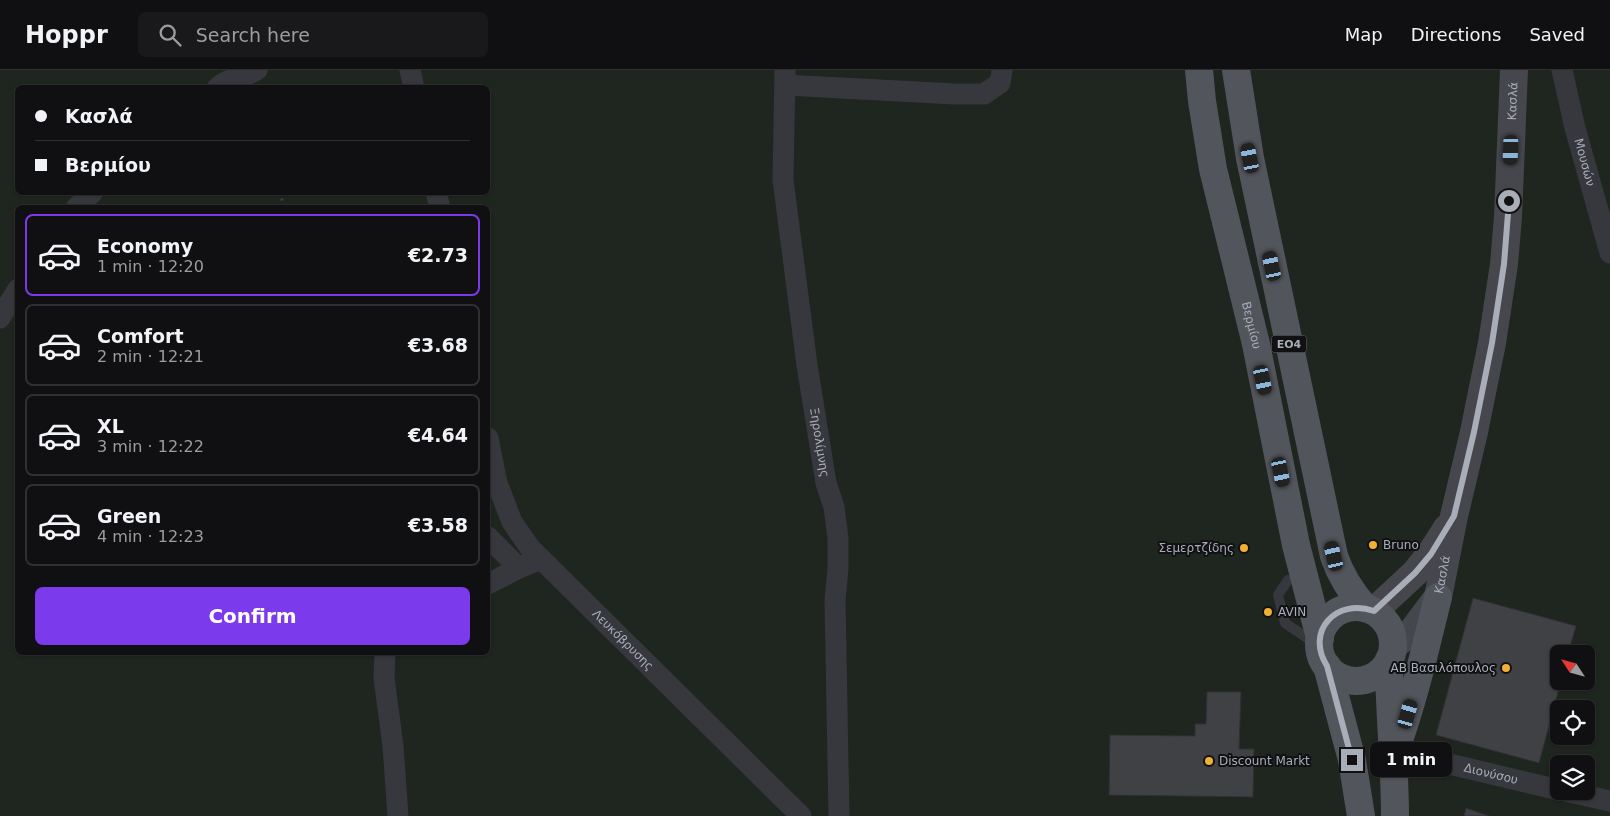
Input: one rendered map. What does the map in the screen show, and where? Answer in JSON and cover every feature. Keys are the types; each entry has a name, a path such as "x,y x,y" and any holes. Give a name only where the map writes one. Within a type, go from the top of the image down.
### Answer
{"main road":[{"name":"Βερμίου","path":"1199,70 1213,169 1256,344 1296,545 1352,760 1360,816"},
{"name":"ΕΟ4","path":"1236,70 1250,158 1334,556 1339,571 1347,585 1369,610 1386,622 1392,638 1389,704 1394,754 1395,816"},
{"path":"1394,754 1413,695 1438,597"},
{"path":"1369,610 1355,607 1345,609 1336,613 1328,620 1323,629 1322,650 1333,673 1341,678 1360,680 1377,674 1384,668 1391,653"}],"street":[{"path":"220,85 224,81 250,74 257,70"},
{"path":"410,70 413,85"},
{"path":"785,78 955,94 984,94 1000,83 1002,70"},
{"name":"Κασλά","path":"1391,653 1410,633 1438,597 1454,516 1474,432 1492,343 1504,264 1511,168 1514,70"},
{"name":"Μουσών","path":"1562,70 1575,128 1610,254"},
{"name":"Ξηρολίμνης","path":"785,78 783,180 807,365 824,473 834,507 838,538 835,600 839,816"},
{"path":"79,205 90,195"},
{"path":"0,318 15,294"},
{"name":"Λευκόβρυσης","path":"490,448 497,483 512,522 530,548 801,816"},
{"name":"Κασλά","path":"1369,610 1415,573 1431,554 1454,516"},
{"path":"490,539 519,568"},
{"path":"490,583 519,568 541,560"},
{"path":"386,655 384,678 393,746 398,816"},
{"name":"Διονύσου","path":"1394,754 1441,762 1550,788"},
{"path":"1595,798 1610,801"}],"lane":[{"path":"1288,580 1278,595 1286,623 1322,650"}],"shaded area":[{"path":"0,70 1610,70 1610,816 0,816"}],"building":[{"name":"ΑΒ Βασιλόπουλος","path":"1473,598 1576,626 1571,645 1550,645 1550,690 1559,690 1556,700 1550,700 1550,722 1539,763 1436,735"},
{"path":"1207,692 1241,692 1239,749 1254,749 1253,797 1109,795 1110,735 1195,736 1195,724 1206,724"},
{"path":"1466,808 1489,816 1464,816"}],"place":[{"name":"Bruno","path":"1373,545"},
{"name":"Σεμερτζίδης","path":"1244,548"},
{"name":"AVIN","path":"1268,612"},
{"name":"ΑΒ Βασιλόπουλος","path":"1506,668"},
{"name":"Discount Markt","path":"1209,761"}],"route":[{"path":"1352,760 1327,666 1321,653 1320,638 1328,620 1336,613 1355,607 1374,611 1384,602 1415,573 1431,554 1454,516 1474,432 1492,343 1504,264 1509,201"}]}
